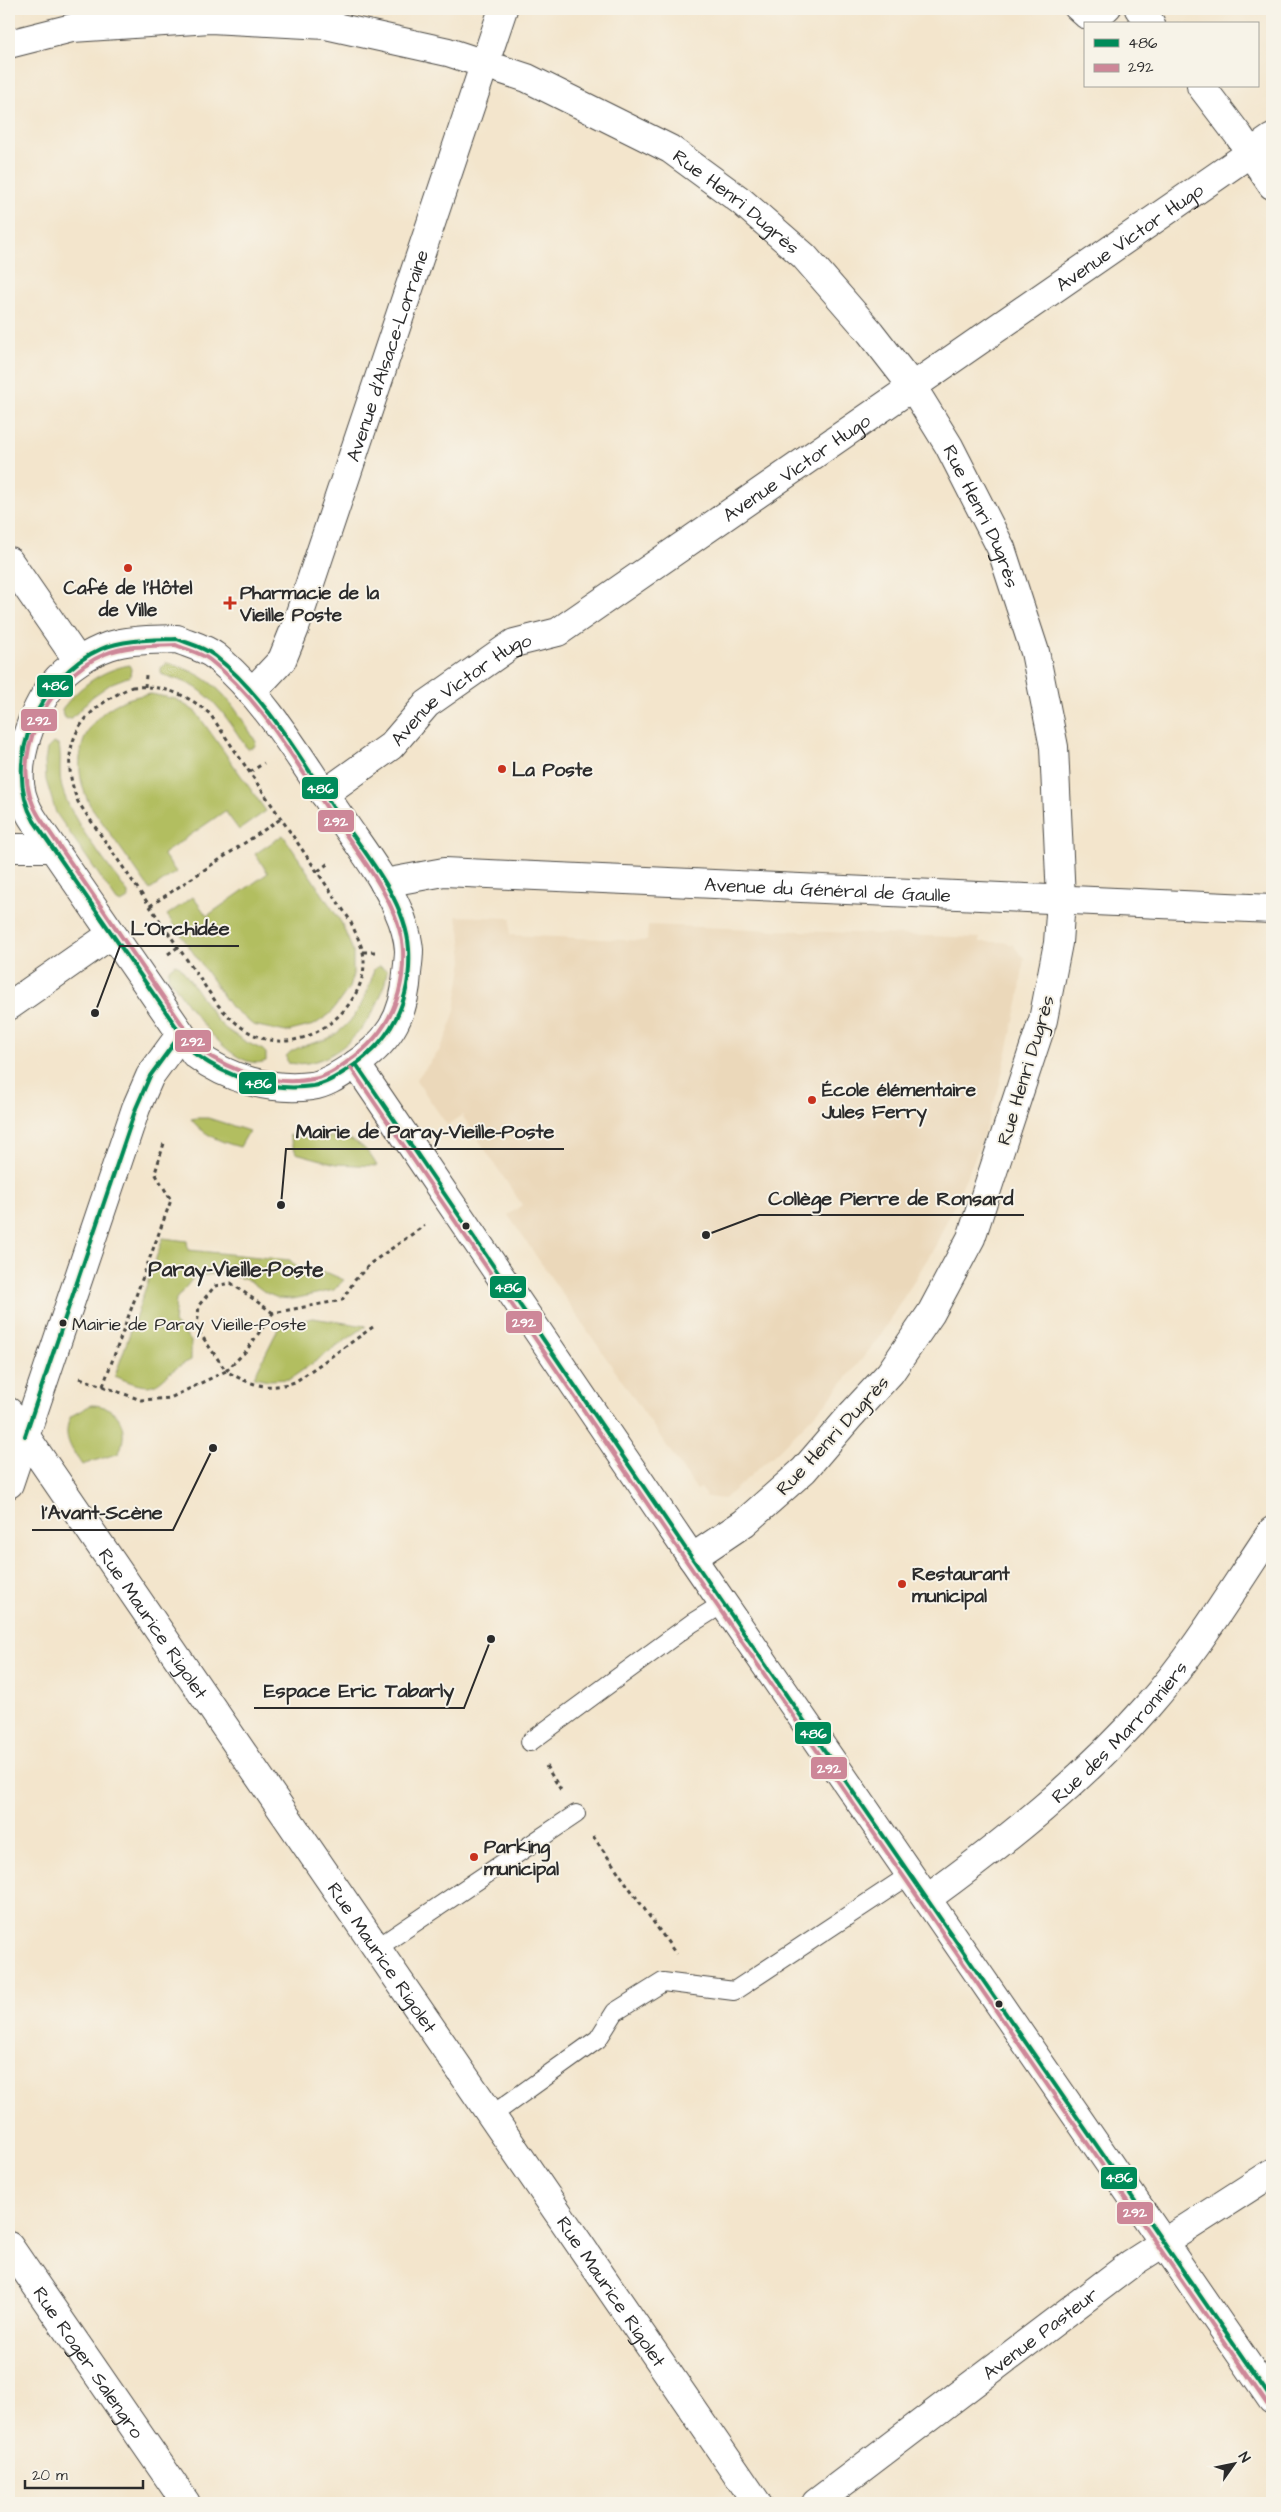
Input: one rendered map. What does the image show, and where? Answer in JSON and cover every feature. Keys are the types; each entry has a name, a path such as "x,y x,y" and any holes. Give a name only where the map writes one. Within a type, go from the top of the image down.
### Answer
{"street":[{"name":"Avenue d'Alsace-Lorraine","path":"252,692 282,660 295,628 503,9"},
{"path":"1138,9 1149,22"},
{"name":"Rue Henri Dugrès","path":"9,44 72,28 210,19 326,25 448,52 527,78 670,149 741,201 804,256 870,332 912,386 949,446 1001,548 1035,652 1054,747 1061,899 1058,943 1044,1020 971,1238 926,1321 890,1373 804,1470 744,1523 692,1558"},
{"path":"1202,88 1272,185"},
{"name":"Avenue Victor Hugo","path":"324,794 391,746 427,704 514,643 558,632 870,418 912,386 1272,138"},
{"path":"9,562 78,661"},
{"path":"177,639 213,655 252,692 384,883 399,911 409,950 406,994 396,1022 381,1045 335,1077 314,1086 274,1086 235,1077 213,1068 195,1054 180,1036 52,848 27,810 21,793 20,775 23,750 33,720 53,684 78,661 110,646 177,639"},
{"path":"9,848 52,848"},
{"name":"Avenue du Général de Gaulle","path":"384,883 444,872 1272,909"},
{"path":"9,1006 112,934"},
{"path":"9,1484 136,1108 150,1076 180,1036"},
{"path":"356,1064 692,1558 1272,2400"},
{"name":"Rue Maurice Rigolet","path":"9,1412 757,2503"},
{"name":"Rue des Marronniers","path":"928,1898 1034,1816 1080,1775 1148,1706 1198,1641 1272,1531"},
{"name":"Avenue Pasteur","path":"816,2503 1132,2263 1272,2174"},
{"name":"Rue Roger Salengro","path":"9,2246 186,2503"}],"lane":[{"path":"1073,9 1084,19 1108,13 1112,9"},
{"path":"530,1742 724,1603"},
{"path":"377,1948 576,1814"},
{"path":"492,2116 598,2039 615,2012 663,1982 686,1983 734,1991 911,1874"}],"path":[{"path":"145,686 170,690 195,701 210,714 350,920 363,952 361,977 352,1000 329,1026 296,1039 278,1041 251,1034 232,1021 218,1005 150,906 78,802 70,776 69,758 73,735 95,709 112,696 132,688 145,686"},
{"path":"150,906 282,818"},
{"path":"103,1386 171,1200 155,1173 165,1137"},
{"path":"49,1368 141,1400 170,1398 226,1372 246,1351 273,1313 342,1300 355,1280 371,1262 452,1206"},
{"path":"273,1313 231,1283 215,1286 200,1306 197,1329 226,1372 247,1384 281,1387 295,1382 373,1327"},
{"path":"530,1742 576,1814 686,1968 686,1983"}],"shaded area":[{"path":"456,916 511,918 510,935 647,941 648,925 980,938 980,942 1003,942 1013,945 1024,958 1019,998 1000,1084 980,1146 936,1245 878,1339 828,1401 776,1453 724,1499 707,1497 700,1488 697,1490 508,1215 522,1205 462,1115 447,1125 416,1080 439,1051 448,1033 455,1010 463,960 460,930"}],"green space":[{"path":"167,663 184,668 210,682 239,714 256,742 254,747 248,749 246,747 221,710 205,694 187,683 161,674 161,667"},
{"path":"129,665 131,669 130,676 112,683 92,697 72,718 67,719 63,716 62,709 83,687 100,675"},
{"path":"151,694 176,699 196,712 266,811 239,830 225,811 163,854 176,872 150,890 90,805 82,785 80,766 82,748 88,731 98,718 112,706 130,698"},
{"path":"53,743 59,745 60,777 67,802 82,829 128,893 128,899 121,903 117,901 56,813 46,780 45,762 47,749"},
{"path":"283,835 341,922 353,951 353,974 349,988 330,1014 314,1025 286,1032 253,1025 231,1007 167,915 193,897 207,916 268,873 255,854"},
{"path":"175,964 180,966 217,1020 226,1029 263,1050 266,1053 266,1061 252,1062 238,1057 210,1032 168,976 169,969"},
{"path":"379,966 387,970 384,987 377,1005 367,1021 354,1036 340,1049 324,1058 306,1063 288,1063 286,1057 289,1053 300,1047 331,1037 347,1024 360,1007 374,969"},
{"path":"208,1118 249,1131 240,1147 207,1134 191,1119"},
{"path":"289,1135 349,1139 359,1144 377,1166 336,1164 296,1153"},
{"path":"163,1238 187,1241 188,1250 290,1260 300,1271 328,1273 344,1280 334,1290 293,1299 278,1298 266,1293 250,1281 224,1273 195,1276 176,1299 174,1323 191,1341 191,1360 158,1383 151,1386 143,1386 115,1376"},
{"path":"312,1318 366,1326 290,1379 268,1380 254,1377 278,1329"},
{"path":"91,1405 109,1409 120,1420 123,1435 122,1444 119,1453 82,1465 74,1453 67,1436 68,1423 71,1416"}],"transit line":[{"name":"486","path":"177,639 211,653 250,689 280,727 368,856 400,911 406,930 409,968 407,986 396,1019 376,1047 347,1070 322,1084 297,1087 266,1085 222,1070 195,1054 34,821 25,797 22,772 24,747 32,722 44,699 60,678 80,661 101,649 119,643 177,639"},
{"name":"292","path":"176,645 198,653 210,660 228,675 260,711 374,875 394,913 400,931 403,950 401,984 390,1014 382,1028 361,1052 331,1072 313,1079 283,1081 254,1076 225,1065 199,1049 40,818 30,796 26,772 29,747 37,724 49,701 65,682 84,666 113,651 140,646 176,645"},
{"name":"486","path":"25,1436 136,1108 150,1076 180,1035"},
{"name":"486","path":"356,1064 692,1558 1272,2400"},
{"name":"292","path":"351,1068 687,1562 1267,2404"}],"place":[{"name":"Café de l'Hôtel de Ville","path":"128,568"},
{"name":"Pharmacie de la Vieille Poste","path":"230,603"},
{"name":"La Poste","path":"502,769"},
{"name":"L'Orchidée","path":"95,1013"},
{"name":"École élémentaire Jules Ferry","path":"812,1100"},
{"name":"Mairie de Paray-Vieille-Poste","path":"281,1205"},
{"name":"Collège Pierre de Ronsard","path":"706,1235"},
{"name":"Mairie de Paray Vieille-Poste","path":"63,1323"},
{"name":"l'Avant-Scène","path":"213,1448"},
{"name":"Restaurant municipal","path":"902,1584"},
{"name":"Espace Eric Tabarly","path":"491,1639"},
{"name":"Parking municipal","path":"474,1857"}],"district":[{"name":"Paray-Vieille-Poste","path":"236,1269"}]}
